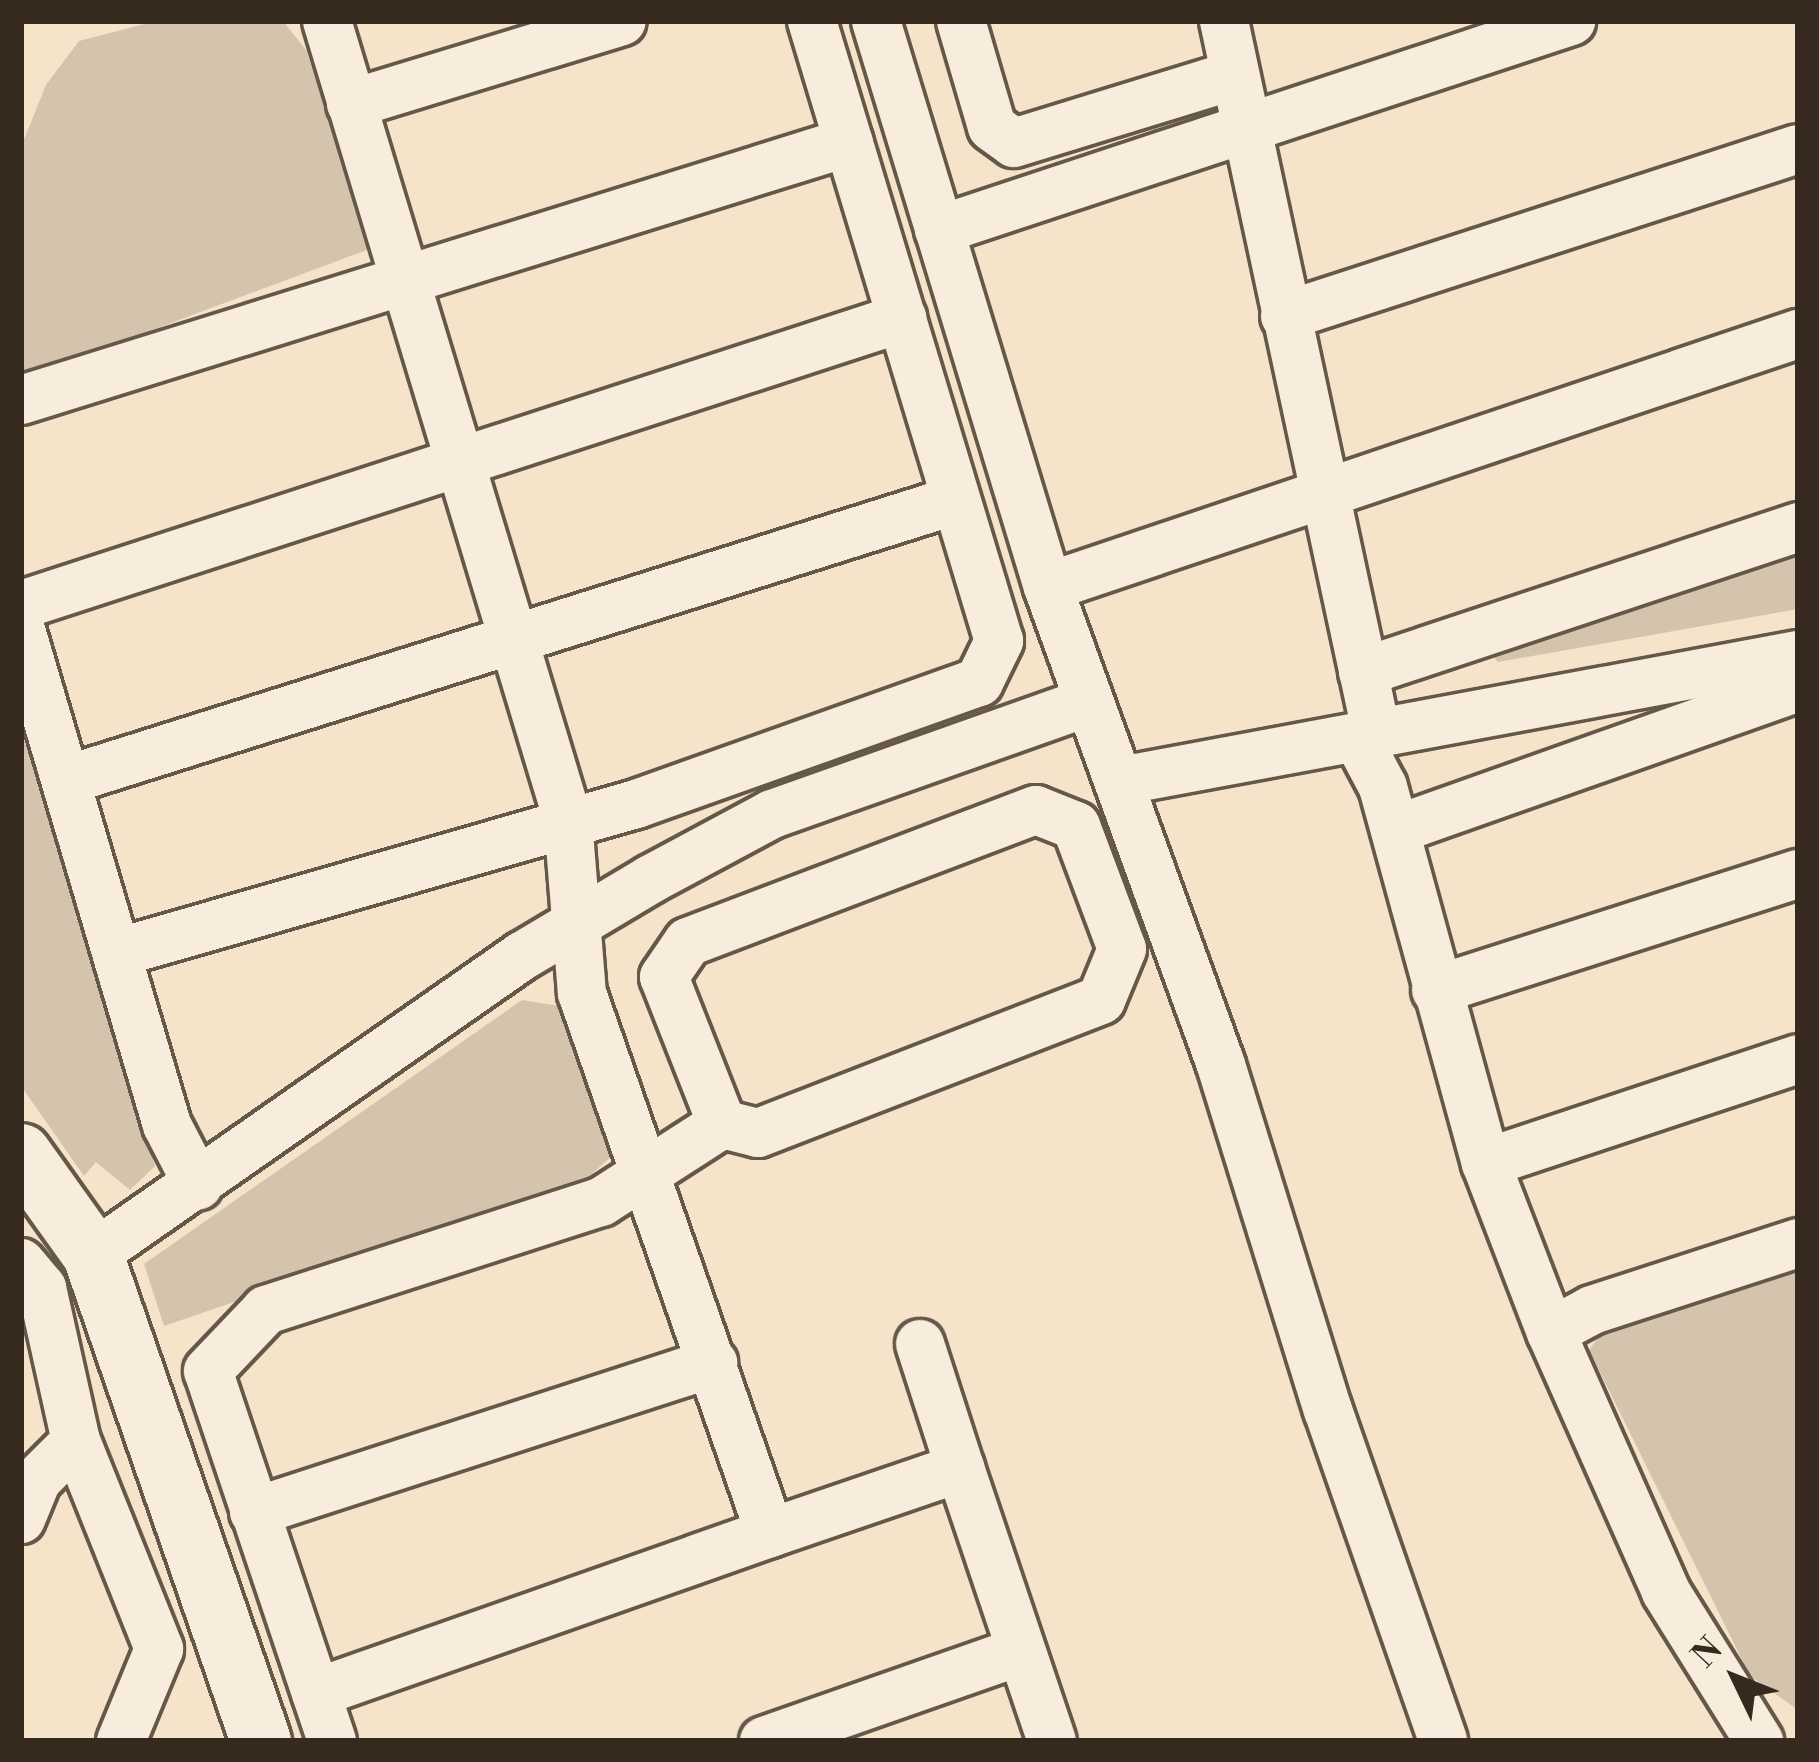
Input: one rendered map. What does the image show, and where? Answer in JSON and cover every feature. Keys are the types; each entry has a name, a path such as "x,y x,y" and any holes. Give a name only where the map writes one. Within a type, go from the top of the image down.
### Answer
{"street":[{"path":"327,21 568,820 572,924 582,993 770,1533"},
{"path":"351,104 622,21"},
{"path":"120,952 636,804 980,682 999,641 812,21"},
{"path":"876,21 1048,586 1120,781 1443,1741"},
{"path":"962,21 992,127 1014,143 1235,75"},
{"path":"1224,21 1363,672 1367,736 1486,1162 1551,1332 1666,1592 1760,1741"},
{"path":"939,230 1571,21"},
{"path":"21,400 849,142"},
{"path":"1285,316 1798,148"},
{"path":"21,605 902,318"},
{"path":"1048,586 1798,334"},
{"path":"67,780 956,500"},
{"path":"1363,672 1798,527"},
{"path":"21,630 120,952 167,1125 198,1185"},
{"path":"1120,781 1798,655"},
{"path":"1395,830 1798,687"},
{"path":"93,1256 572,924 772,814 1088,702"},
{"path":"332,1741 208,1371 266,1310 601,1202 647,1178 722,1124 758,1133 1101,1000 1122,949 1076,826 1036,810 688,942 664,977 722,1124"},
{"path":"1436,990 1798,874"},
{"path":"1486,1162 1798,1059"},
{"path":"21,1154 93,1256 261,1741"},
{"path":"1551,1332 1592,1310 1798,1243"},
{"path":"21,1263 42,1288 76,1441 159,1649 121,1741"},
{"path":"920,1344 1052,1741"},
{"path":"254,1512 712,1363"},
{"path":"21,1519 37,1480 76,1441"},
{"path":"316,1693 960,1468"},
{"path":"764,1741 1021,1651"}],"shaded area":[{"path":"156,21 283,21 306,50 372,248 21,379 21,147 46,85 79,41"},
{"path":"1798,545 1798,609 1498,662 1493,656 1496,645"},
{"path":"21,725 155,1166 130,1190 96,1162 84,1176 21,1086"},
{"path":"522,1000 559,1006 611,1157 580,1184 164,1326 144,1264"},
{"path":"1798,1265 1798,1710 1750,1676 1589,1350 1606,1327"}]}
